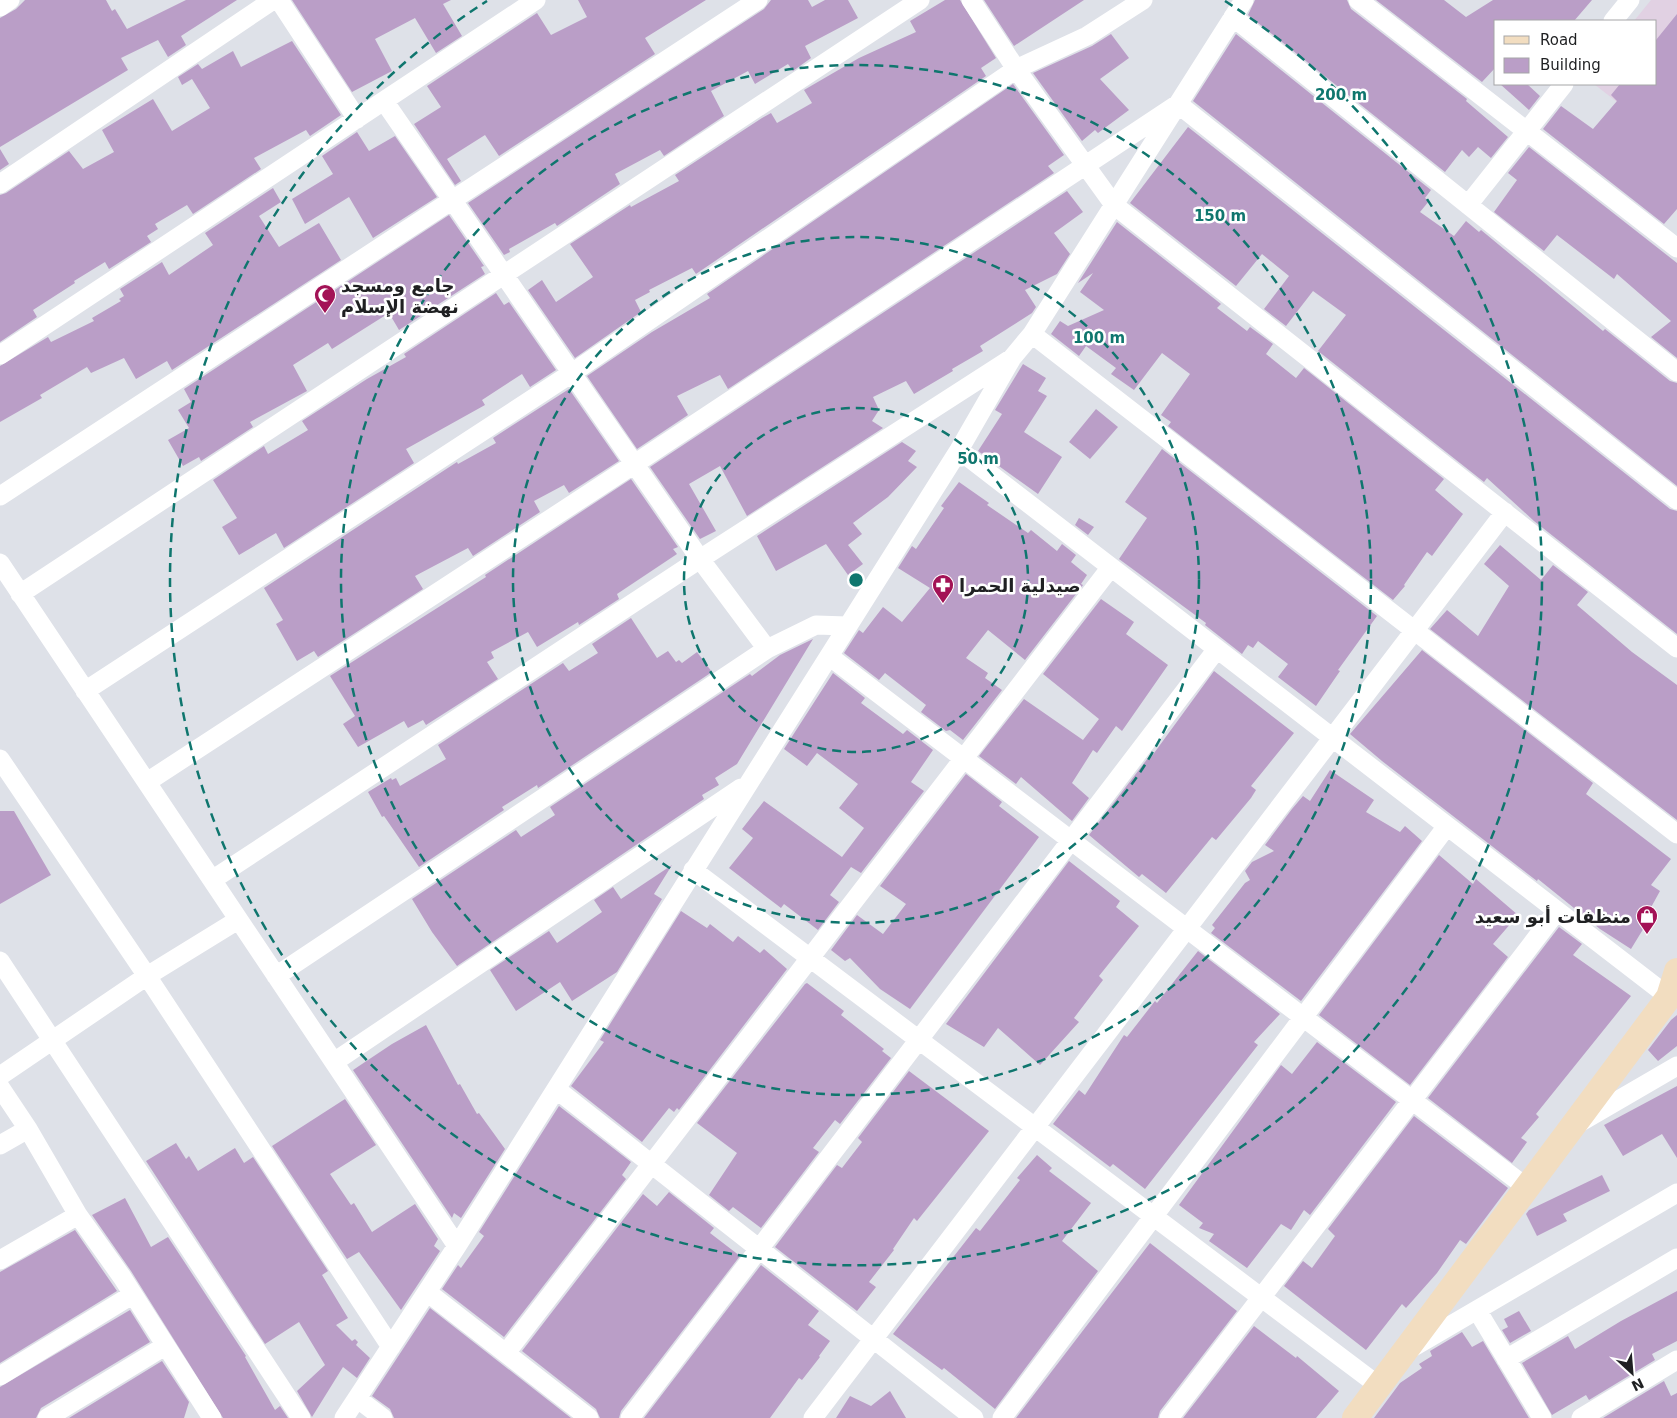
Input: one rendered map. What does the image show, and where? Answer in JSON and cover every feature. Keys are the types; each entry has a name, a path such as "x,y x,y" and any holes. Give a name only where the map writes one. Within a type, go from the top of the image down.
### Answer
{"main road":[{"path":"1355,1418 1673,992 1677,971"}],"street":[{"path":"0,7 10,0"},
{"path":"0,184 273,0"},
{"path":"278,0 356,118"},
{"path":"0,356 536,0"},
{"path":"0,496 758,0"},
{"path":"20,594 920,0"},
{"path":"971,0 1016,69 1114,205 1677,648"},
{"path":"85,691 572,372 1016,69 1087,36 1143,0"},
{"path":"344,1418 457,1246 959,450 1012,358 1032,334 1244,0"},
{"path":"1358,0 1677,248"},
{"path":"1614,20 1630,0"},
{"path":"1233,17 1677,372"},
{"path":"1468,205 1563,85"},
{"path":"384,101 636,463 700,560 766,650"},
{"path":"147,782 636,463 1178,104"},
{"path":"1178,104 1677,500"},
{"path":"1032,334 1677,834"},
{"path":"212,880 1012,358"},
{"path":"959,450 1557,911 1673,992"},
{"path":"813,1418 1505,512"},
{"path":"0,563 457,1246"},
{"path":"506,1353 1111,567"},
{"path":"276,976 766,650 816,625 847,626"},
{"path":"630,1418 1217,649"},
{"path":"829,656 1526,1187"},
{"path":"0,759 147,976 391,1347"},
{"path":"334,1062 747,784"},
{"path":"1002,1418 1447,826"},
{"path":"693,870 1379,1386"},
{"path":"1169,1418 1557,911"},
{"path":"0,1076 147,976 238,920"},
{"path":"0,961 301,1418"},
{"path":"1570,1128 1677,1066"},
{"path":"0,1087 28,1129 78,1215 122,1277 212,1418"},
{"path":"556,1089 974,1418"},
{"path":"0,1145 28,1129"},
{"path":"1401,1354 1677,1193"},
{"path":"0,1260 78,1215"},
{"path":"1506,1359 1677,1258"},
{"path":"427,1292 589,1418"},
{"path":"0,1376 132,1295"},
{"path":"1477,1310 1542,1418"},
{"path":"47,1418 165,1346"},
{"path":"1581,1418 1677,1360"},
{"path":"358,1399 383,1418"}],"shaded area":[{"path":"1651,0 1677,0 1677,149 1595,85 1657,85 1657,20 1635,20"}],"building":[{"path":"25,0 106,0 112,11 115,9 127,29 186,0 237,0 181,36 186,45 168,57 158,40 121,58 128,70 0,147 0,18 16,9"},
{"path":"292,0 451,0 443,4 462,36 436,53 415,18 375,39 392,71 352,92"},
{"path":"578,0 706,0 645,38 655,54 499,156 485,135 447,159 461,181 455,185 414,124 441,107 427,86 537,13 551,35 587,17"},
{"path":"771,0 808,0 812,7 825,0 848,0 858,18 805,46 811,58 793,71 788,64 755,84 748,71 711,91 724,116 664,156 660,150 615,174 620,184 557,226 555,223 509,249 510,252 504,255 468,203 764,9"},
{"path":"945,0 960,0 996,58 981,68 986,76 696,274 692,268 649,290 650,292 635,300 641,312 575,358 528,290 542,280 556,302 593,277 570,244 630,205 631,207 679,181 675,175 762,118 771,113 777,123 812,103 804,90 859,58 916,32 910,21"},
{"path":"984,0 1084,0 1014,46"},
{"path":"1255,0 1347,0 1351,9 1467,99 1466,101 1508,137 1491,158 1478,147 1469,157 1462,150 1445,172 1248,15"},
{"path":"1376,0 1444,0 1466,17 1493,0 1592,0 1575,20 1494,20 1494,69 1482,82"},
{"path":"1677,14 1677,209 1664,224 1543,129 1561,106 1593,129 1617,101 1611,95 1619,85 1657,85 1657,39"},
{"path":"1111,34 1129,58 1100,79 1129,110 1098,133 1095,130 1082,141 1033,73 1092,46"},
{"path":"1236,34 1431,190 1425,198 1429,201 1420,212 1454,236 1466,221 1479,232 1481,230 1603,331 1605,329 1670,381 1677,383 1677,486 1193,101"},
{"path":"292,41 341,115 310,136 306,130 254,158 261,169 193,214 187,205 155,224 158,229 147,236 151,242 109,269 105,262 74,281 75,283 33,310 37,317 0,342 0,195 6,193 69,151 83,169 114,152 102,130 153,99 172,131 210,108 192,79 182,85 178,77 198,64 202,69 233,51 241,67"},
{"path":"1013,84 1064,155 1048,166 1054,173 728,389 720,375 677,396 688,415 637,449 587,376 652,332 710,298 707,294"},
{"path":"1501,85 1528,85 1540,96 1529,110"},
{"path":"1188,127 1670,509 1677,511 1677,634 1534,521 1487,478 1484,482 1318,351 1346,315 1313,291 1286,326 1264,309 1289,276 1262,254 1236,286 1130,203"},
{"path":"357,132 369,151 395,136 437,197 373,238 349,197 305,224 292,199 333,174 322,156"},
{"path":"1529,147 1677,263 1677,358 1651,337 1671,321 1617,274 1614,279 1557,235 1544,251 1494,212 1517,180 1508,173"},
{"path":"0,149 9,164 0,170"},
{"path":"273,188 281,202 259,216 279,247 319,223 341,260 172,370 167,361 136,379 124,358 91,373 87,367 40,395 42,398 0,422 0,366 48,337 51,342 94,321 92,318 121,301 119,299 124,296 120,289 162,262 169,275 213,245 205,233"},
{"path":"1067,191 1083,212 1054,233 1070,254 1057,274 1025,290 1036,307 1032,313 980,346 983,351 914,394 906,381 873,397 879,410 872,421 883,428 747,516 720,466 689,484 716,531 700,539 650,467"},
{"path":"449,215 484,266 481,267 485,274 399,330 389,313 332,349 328,343 293,365 307,391 250,422 253,427 201,461 199,457 183,466 168,440 189,428 178,410 191,402 184,389"},
{"path":"1117,222 1221,304 1217,308 1247,331 1250,327 1273,344 1266,354 1296,378 1304,368 1444,479 1435,490 1463,514 1432,556 1427,552 1405,586 1393,600 1168,426 1171,422 1161,415 1190,374 1162,353 1134,390 1111,374 1116,368 1086,346 1079,356 1051,334 1060,321 1068,326 1104,310 1080,292 1093,273 1078,283"},
{"path":"496,293 504,305 509,302 556,370 530,387 522,374 482,400 485,405 406,449 414,463 284,548 276,533 239,555 222,527 237,518 213,480 264,446 268,454 308,430 302,421 367,379 406,357 404,354"},
{"path":"1023,364 1046,378 1038,391 1047,396 1024,432 1062,457 1038,494 978,451 1002,414 995,410"},
{"path":"569,389 619,461 569,493 564,485 534,501 540,512 473,556 468,548 415,576 423,589 318,657 314,651 297,661 276,624 283,620 264,588 457,462 458,464 496,443 493,438"},
{"path":"1096,409 1118,427 1090,459 1069,442"},
{"path":"902,442 916,451 908,461 917,467 888,497 853,523 862,534 848,545 863,564 848,575 826,544 776,571 757,536"},
{"path":"1162,449 1377,616 1338,670 1340,671 1316,706 1278,677 1288,664 1258,641 1253,648 1248,645 1242,654 1205,625 1206,623 1119,559 1147,518 1125,502"},
{"path":"631,479 678,547 673,549 677,554 617,594 619,599 579,625 578,622 537,647 528,632 491,652 494,658 487,662 498,679 426,725 423,720 408,728 404,721 358,747 343,724 355,716 330,676 486,577 485,575"},
{"path":"959,482 989,503 987,505 1028,533 1031,530 1057,551 1062,544 1076,555 1071,562 1087,575 1081,584 1083,585 1025,660 988,630 966,658 988,673 985,678 1002,690 963,740 950,730 946,731 921,712 926,705 885,673 879,680 844,653 859,630 863,633 883,607 902,622 930,588 898,568 912,546 916,549 944,508 941,506"},
{"path":"1079,518 1094,527 1088,535 1075,525"},
{"path":"1500,545 1541,580 1553,565 1588,592 1577,605 1632,652 1677,685 1677,820 1430,629 1447,610 1478,636 1509,586 1484,564"},
{"path":"1101,599 1134,622 1126,634 1168,665 1122,731 1116,726 1097,753 1093,750 1072,783 1089,798 1072,821 1021,777 1016,784 979,756 1024,699 1083,740 1099,719 1043,674"},
{"path":"631,618 657,658 668,651 676,662 679,660 682,663 697,652 712,672 538,788 537,785 502,807 504,810 419,867 384,816 382,817 368,792 391,778 392,780 396,778 400,786 446,759 438,745 563,663 569,671 598,653 592,644"},
{"path":"813,639 737,764 715,778 719,785 702,795 704,799 457,966 432,932 412,899 516,830 521,837 555,815 550,807 750,674 752,676 780,655"},
{"path":"1422,650 1593,783 1586,794 1671,859 1651,885 1660,891 1649,911 1653,913 1631,949 1600,929 1538,879 1537,881 1350,734"},
{"path":"1214,671 1294,733 1251,786 1256,790 1251,798 1216,840 1212,837 1166,893 1142,874 1139,877 1089,835 1148,758 1149,760"},
{"path":"833,673 865,698 861,703 903,734 907,730 933,750 911,782 924,791 861,873 851,867 830,895 839,902 818,930 784,904 781,908 729,868 753,838 742,829 764,801 842,857 864,828 839,808 858,784 817,753 807,766 784,749"},
{"path":"1330,770 1374,800 1366,812 1400,832 1405,826 1422,841 1301,1001 1211,933 1215,928 1212,925 1245,883 1250,880 1245,871 1252,862 1274,851 1265,845 1292,809 1303,796 1310,801"},
{"path":"966,774 1002,802 999,806 1039,837 910,1009 880,989 850,958 845,961 831,950 857,915 883,934 906,904 880,886"},
{"path":"0,811 14,811 51,875 0,904"},
{"path":"1439,855 1473,884 1476,879 1518,915 1493,944 1508,957 1410,1085 1319,1015"},
{"path":"1069,861 1120,901 1116,907 1139,926 1099,976 1103,980 1074,1018 1079,1022 1040,1065 998,1028 984,1047 946,1024"},
{"path":"672,865 654,894 662,899 617,972 572,1001 560,982 516,1011 490,970 549,931 557,943 602,912 594,900 613,887 621,899"},
{"path":"681,911 707,928 710,924 733,942 738,936 760,953 764,949 787,969 679,1110 677,1108 674,1112 669,1108 642,1142 571,1086 604,1042 600,1040"},
{"path":"1559,927 1582,944 1573,955 1631,996 1536,1114 1539,1117 1521,1138 1527,1142 1512,1163 1428,1098"},
{"path":"1198,951 1280,1014 1254,1042 1258,1045 1145,1189 1113,1164 1110,1167 1053,1124 1079,1090 1085,1095 1124,1035 1127,1037 1155,1001 1157,1003"},
{"path":"807,983 844,1011 841,1015 884,1049 882,1051 891,1058 840,1124 835,1120 813,1148 819,1152 761,1228 733,1207 729,1211 709,1195 737,1153 697,1123"},
{"path":"1677,1015 1677,1046 1658,1061 1648,1050"},
{"path":"426,1025 458,1085 460,1084 477,1114 479,1113 505,1149 461,1218 454,1213 452,1218 353,1070 392,1044"},
{"path":"1317,1042 1396,1102 1310,1215 1304,1210 1291,1230 1281,1224 1247,1268 1209,1241 1214,1234 1199,1228 1203,1223 1179,1205 1281,1065 1292,1074"},
{"path":"909,1071 989,1131 917,1221 914,1218 894,1250 869,1282 876,1287 857,1311 775,1247 837,1165 842,1168 862,1142 858,1138"},
{"path":"1677,1086 1677,1158 1662,1134 1623,1156 1604,1125"},
{"path":"345,1099 376,1145 330,1174 351,1205 354,1203 372,1232 415,1204 438,1239 434,1246 440,1251 401,1310 359,1252 347,1259 272,1146"},
{"path":"559,1106 631,1162 622,1175 626,1179 504,1337 442,1289 458,1265 461,1268 484,1236 479,1232"},
{"path":"1414,1116 1508,1188 1466,1244 1460,1240 1437,1273 1406,1308 1402,1304 1366,1350 1284,1286 1303,1261 1312,1268 1335,1236 1328,1229"},
{"path":"176,1143 186,1159 189,1156 198,1171 235,1148 244,1163 253,1157 328,1271 322,1275 348,1318 336,1325 352,1341 355,1339 358,1342 356,1345 370,1358 357,1378 343,1367 312,1417 297,1391 325,1365 299,1322 265,1344 146,1161"},
{"path":"1037,1155 1052,1168 1049,1171 1091,1203 1062,1241 1098,1271 995,1409 944,1368 942,1370 893,1334 976,1228 980,1231 1020,1180 1017,1178"},
{"path":"1602,1175 1610,1191 1563,1214 1567,1221 1537,1236 1526,1214 1529,1210"},
{"path":"669,1192 714,1228 710,1233 740,1256 621,1411 619,1418 600,1418 596,1409 522,1351 643,1194 657,1206"},
{"path":"125,1198 151,1247 168,1237 246,1356 275,1410 280,1406 288,1418 223,1418 131,1271 92,1215"},
{"path":"75,1230 117,1291 0,1363 0,1272"},
{"path":"1150,1243 1237,1311 1160,1411 1158,1418 1016,1418"},
{"path":"761,1265 819,1311 808,1325 830,1341 820,1357 802,1380 799,1378 770,1418 644,1418"},
{"path":"1677,1291 1677,1341 1652,1354 1655,1360 1589,1400 1586,1395 1552,1415 1522,1363 1568,1336 1575,1349 1621,1321"},
{"path":"430,1308 571,1418 394,1418 390,1409 372,1396"},
{"path":"130,1310 150,1342 41,1408 36,1418 0,1418 0,1387"},
{"path":"1519,1311 1531,1331 1510,1343 1502,1330 1508,1327 1504,1319"},
{"path":"1254,1326 1296,1358 1297,1356 1339,1391 1316,1418 1183,1418"},
{"path":"1462,1332 1472,1347 1483,1341 1529,1418 1374,1418 1400,1383 1422,1368 1419,1364 1432,1356 1430,1351"},
{"path":"162,1361 189,1402 184,1418 69,1418"},
{"path":"1664,1381 1671,1396 1677,1393 1677,1418 1603,1418"},
{"path":"890,1391 906,1418 836,1418 850,1396 871,1406"}],"place":[{"name":"جامع ومسجد نهضة الإسلام","path":"325,314"},
{"name":"صيدلية الحمرا","path":"943,604"},
{"name":"منظفات أبو سعيد","path":"1647,935"}]}
